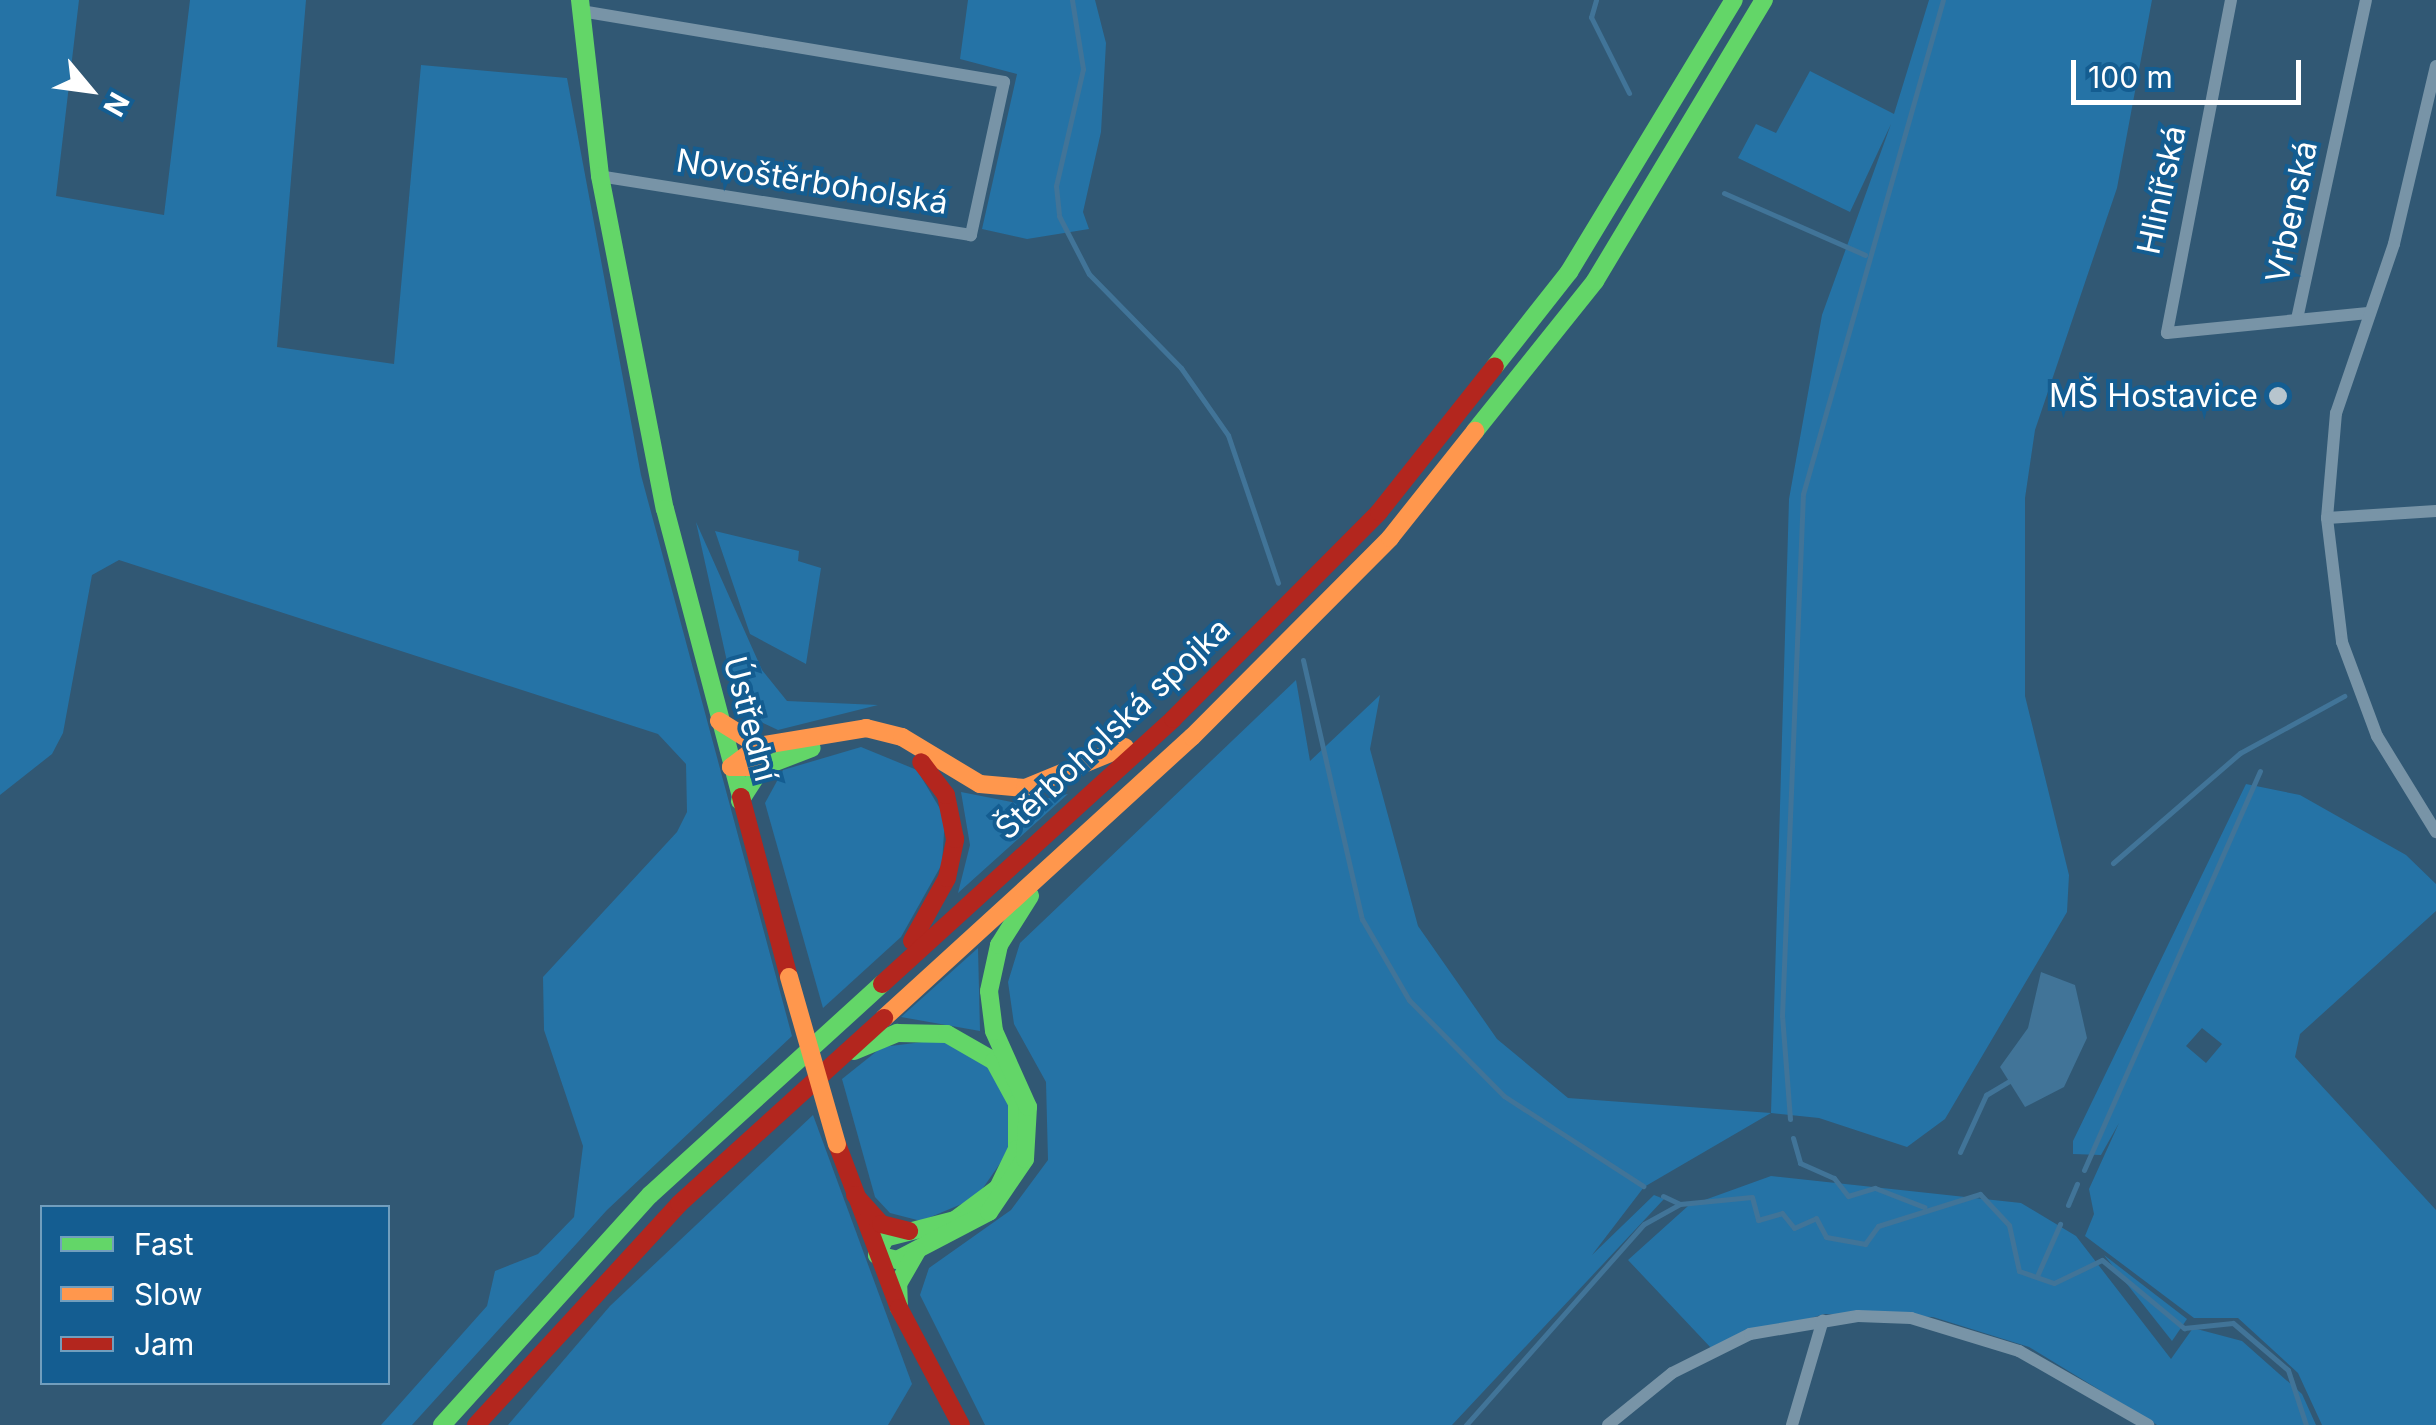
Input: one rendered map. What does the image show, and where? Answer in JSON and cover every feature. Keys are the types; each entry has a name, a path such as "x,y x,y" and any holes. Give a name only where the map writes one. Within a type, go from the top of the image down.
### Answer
{"main road":[{"name":"Štěrboholská spojka","path":"442,1425 616,1228 1172,718 1331,563 1469,406 1614,206 1734,0"},
{"name":"Štěrboholská spojka","path":"476,1425 612,1271 797,1092 1068,848 1337,596 1498,412 1640,214 1764,0"},
{"name":"Ústřední","path":"580,6 600,176 665,510 740,801 837,1144 899,1308 961,1425"},
{"path":"731,767 759,746 879,730 969,780 1024,788 1088,768 1172,718"},
{"path":"719,721 759,746"},
{"path":"731,767 762,767 868,739 906,752 941,785 954,817 952,864 921,928 878,984"},
{"path":"740,801 762,767"},
{"path":"877,1255 918,1251 989,1212 1025,1159 1028,1107 994,1031 989,975 1008,928 1068,848"},
{"path":"797,1092 854,1051 908,1032 956,1037 1000,1068 1019,1116 1007,1175 968,1214 885,1238 877,1255"},
{"path":"856,1195 882,1224 908,1231"},
{"path":"899,1308 901,1276 918,1251"}],"street":[{"name":"Hlinířská","path":"2231,0 2167,334 2297,319"},
{"name":"Vrbenská","path":"2297,319 2366,0"},
{"name":"Novoštěrboholská","path":"580,6 1004,82 971,235 600,176"},
{"path":"2436,66 2368,313 2336,413 2328,518 2349,662 2378,736 2436,832"},
{"path":"2297,319 2368,313"},
{"path":"2328,518 2436,511"},
{"path":"1608,1425 1710,1352 1824,1320 1911,1318 2054,1366 2148,1425"},
{"path":"1792,1425 1824,1320"}],"shaded area":[{"path":"0,0 79,0 56,196 164,215 190,0 306,0 277,347 394,364 421,65 567,78 641,475 792,1036 607,1210 412,1425 381,1425 487,1306 495,1271 538,1254 574,1217 583,1146 544,1030 543,977 677,832 687,812 686,764 658,734 119,560 92,575 63,733 52,754 0,795"},
{"path":"968,0 1095,0 1106,43 1101,132 1083,212 1089,229 1027,239 982,229 1017,74 960,59"},
{"path":"1929,0 2152,0 2117,188 2035,430 2025,498 2025,696 2069,875 2067,912 1945,1119 1907,1147 1819,1118 1771,1113 1789,499 1822,315 1891,124 1850,212 1738,158 1756,124 1776,133 1810,71 1894,114"},
{"path":"696,522 762,670 787,701 878,705 778,730 738,711"},
{"path":"715,531 799,551 798,561 821,568 806,664 750,634"},
{"path":"1296,680 1310,761 1380,695 1370,749 1418,926 1497,1039 1568,1098 1771,1113 1644,1187 1592,1255 1654,1195 1664,1199 1452,1425 985,1425 920,1295 929,1268 1011,1210 1048,1160 1046,1082 1014,1024 1008,982 1020,943"},
{"path":"861,747 917,770 945,817 942,864 901,937 823,1008 765,803 783,770"},
{"path":"2246,784 2300,795 2406,855 2436,884 2436,911 2300,1034 2295,1057 2436,1210 2436,1425 2322,1425 2298,1373 2238,1318 2194,1318 2085,1236 2094,1214 2089,1189 2119,1123 2101,1155 2073,1154 2073,1141","holes":["2202,1028 2222,1044 2206,1063 2186,1046"]},
{"path":"961,792 1022,804 1068,794 958,893 970,845"},
{"path":"978,948 980,1031 901,1017"},
{"path":"2041,972 2075,985 2087,1038 2064,1087 2025,1107 2000,1067 2028,1028"},
{"path":"939,1040 984,1061 1009,1105 1008,1152 976,1198 921,1221 890,1213 875,1197 842,1079 882,1047"},
{"path":"813,1115 912,1384 888,1425 508,1425 610,1306"},
{"path":"1771,1176 2021,1203 2076,1236 2171,1359 2193,1328 2242,1341 2302,1394 2316,1425 2157,1425 2029,1347 1933,1317 1824,1314 1712,1349 1628,1260 1688,1206"},
{"path":"2104,1255 2187,1319 2172,1341"}],"waterway":[{"path":"1072,0 1083,69 1056,186 1059,216 1089,274 1181,368 1228,435 1278,583"},
{"path":"1596,0 1591,17 1629,93"},
{"path":"1790,1119 1782,1016 1803,494 1943,0"},
{"path":"1724,193 1865,255"},
{"path":"1303,660 1362,919 1409,1000 1504,1096 1643,1186"},
{"path":"2113,863 2240,753 2344,696"},
{"path":"2084,1170 2260,771"},
{"path":"1960,1152 1986,1095 2009,1081"},
{"path":"1793,1138 1800,1163 1834,1178 1848,1196 1875,1188 1924,1207"},
{"path":"2068,1205 2077,1184"},
{"path":"1466,1425 1644,1224 1680,1204 1752,1197 1758,1220 1782,1213 1794,1228 1816,1218 1826,1237 1865,1244 1878,1226 1980,1194 2009,1225 2019,1271 2054,1283 2102,1260 2184,1328 2233,1323 2288,1370 2306,1425"},
{"path":"1663,1196 1678,1203"},
{"path":"2037,1276 2060,1224"}],"traffic: fast":[{"path":"580,0 600,176 665,509 741,797"},
{"path":"1495,366 1569,272 1734,0"},
{"path":"1475,431 1595,281 1764,0"},
{"path":"740,801 762,767 812,748"},
{"path":"854,1051 897,1033 947,1034 994,1061 1017,1103 1017,1149 998,1188 955,1220 885,1238 877,1255 897,1260 989,1212 1025,1159 1028,1107 994,1031 989,991 999,945 1030,896"},
{"path":"442,1425 650,1195 882,984"},
{"path":"899,1308 898,1284 917,1251"}],"traffic: slow":[{"path":"884,1018 1192,737 1390,538 1475,431"},
{"path":"719,721 759,746"},
{"path":"762,767 731,767 759,746 866,728 902,737 980,784 1025,788 1125,747"},
{"path":"789,977 837,1144"}],"traffic: jam":[{"path":"882,984 1173,719 1379,512 1495,366"},
{"path":"912,941 947,878 955,839 946,795 921,762"},
{"path":"741,797 789,977"},
{"path":"476,1425 679,1204 884,1018"},
{"path":"837,1144 899,1308 961,1425"},
{"path":"855,1195 881,1224 909,1231"}],"place":[{"name":"MŠ Hostavice","path":"2278,396"}]}
